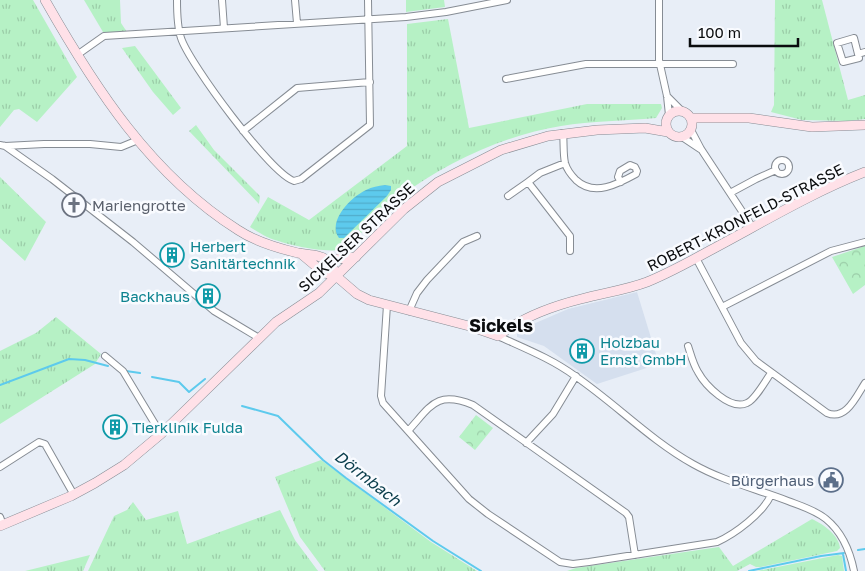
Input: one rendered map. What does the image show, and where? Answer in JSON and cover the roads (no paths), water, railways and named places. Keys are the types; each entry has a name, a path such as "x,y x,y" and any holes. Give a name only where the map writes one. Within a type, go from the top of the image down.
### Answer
{"main road":[{"path":"45,0 77,55 113,109 138,140 179,184 228,224 263,244 314,255 327,260 356,257"},
{"path":"691,125 682,111 674,112 668,116 666,126 668,132 676,137 682,137 691,125 713,118 749,118 812,127 865,125"},
{"name":"SICKELSER STRASSE","path":"645,128 668,116"},
{"name":"SICKELSER STRASSE","path":"1,523 74,494 124,465 161,434 276,322 319,293 404,209 438,182 501,150 563,133 645,128 668,132"},
{"name":"ROBERT-KRONFELD-STRASSE","path":"498,336 522,321 550,309 578,299 622,290 647,282 865,172"},
{"path":"300,253 324,273 336,276 357,294 387,305 468,326 498,336"},
{"path":"327,260 333,267 336,276"}],"street":[{"path":"177,0 179,31 188,54 243,131 263,155 291,181 296,181 370,125 368,0"},
{"path":"222,0 224,28"},
{"path":"295,0 296,23"},
{"path":"77,55 104,36 406,17 446,12 507,0"},
{"path":"659,0 660,65 667,96 668,116"},
{"path":"506,79 586,64 734,64"},
{"path":"243,131 296,88 370,82"},
{"path":"667,96 682,111"},
{"path":"691,125 701,149 753,228"},
{"path":"563,133 565,163 572,176 585,186 601,189 621,182"},
{"path":"682,137 701,149"},
{"path":"3,146 90,144 121,147 138,140"},
{"path":"3,146 52,179 132,242 214,311 259,338"},
{"path":"508,196 540,173 565,163"},
{"path":"730,194 776,170"},
{"path":"528,182 570,236 570,251"},
{"path":"409,310 416,293 427,280 464,242 477,236"},
{"path":"722,307 831,251 865,242"},
{"path":"696,258 741,343 756,361 771,373 827,413 834,415 846,411 865,383"},
{"path":"387,305 381,396 383,403 469,499 488,514 560,562 573,564 717,542 730,535 751,518 767,504 772,495"},
{"path":"498,336 542,356 576,376 644,432 674,453 719,476 819,514 831,524 847,546 854,571"},
{"path":"688,346 696,370 703,381 714,392 730,403 739,405 752,401 771,373"},
{"path":"105,356 122,371 161,434"},
{"path":"526,443 553,414 576,376"},
{"path":"408,431 433,403 441,399 463,401 473,405 626,513 629,517 635,555"},
{"path":"0,467 39,442 45,444 74,494"}],"water":[{"path":"385,185 391,186 387,196 344,238 339,238 336,224 342,210 360,193"}],"waterway":[{"name":"Dörmbach","path":"0,385 69,359 85,360 108,366"},
{"name":"Dörmbach","path":"126,371 140,373"},
{"name":"Dörmbach","path":"152,377 179,382 189,392 205,379"},
{"name":"Dörmbach","path":"242,406 278,416 323,460 346,478 433,541 481,571"},
{"path":"858,550 865,549"},
{"path":"749,571 844,553"},
{"path":"843,554 846,571"}],"place":[{"name":"Mariengrotte","path":"74,205"},
{"name":"Herbert Sanitärtechnik","path":"172,255"},
{"name":"Backhaus","path":"208,296"},
{"name":"Holzbau Ernst GmbH","path":"582,351"},
{"name":"Tierklinik Fulda","path":"115,427"},
{"name":"Bürgerhaus","path":"831,480"}],"district":[{"name":"Sickels","path":"501,325"}]}
